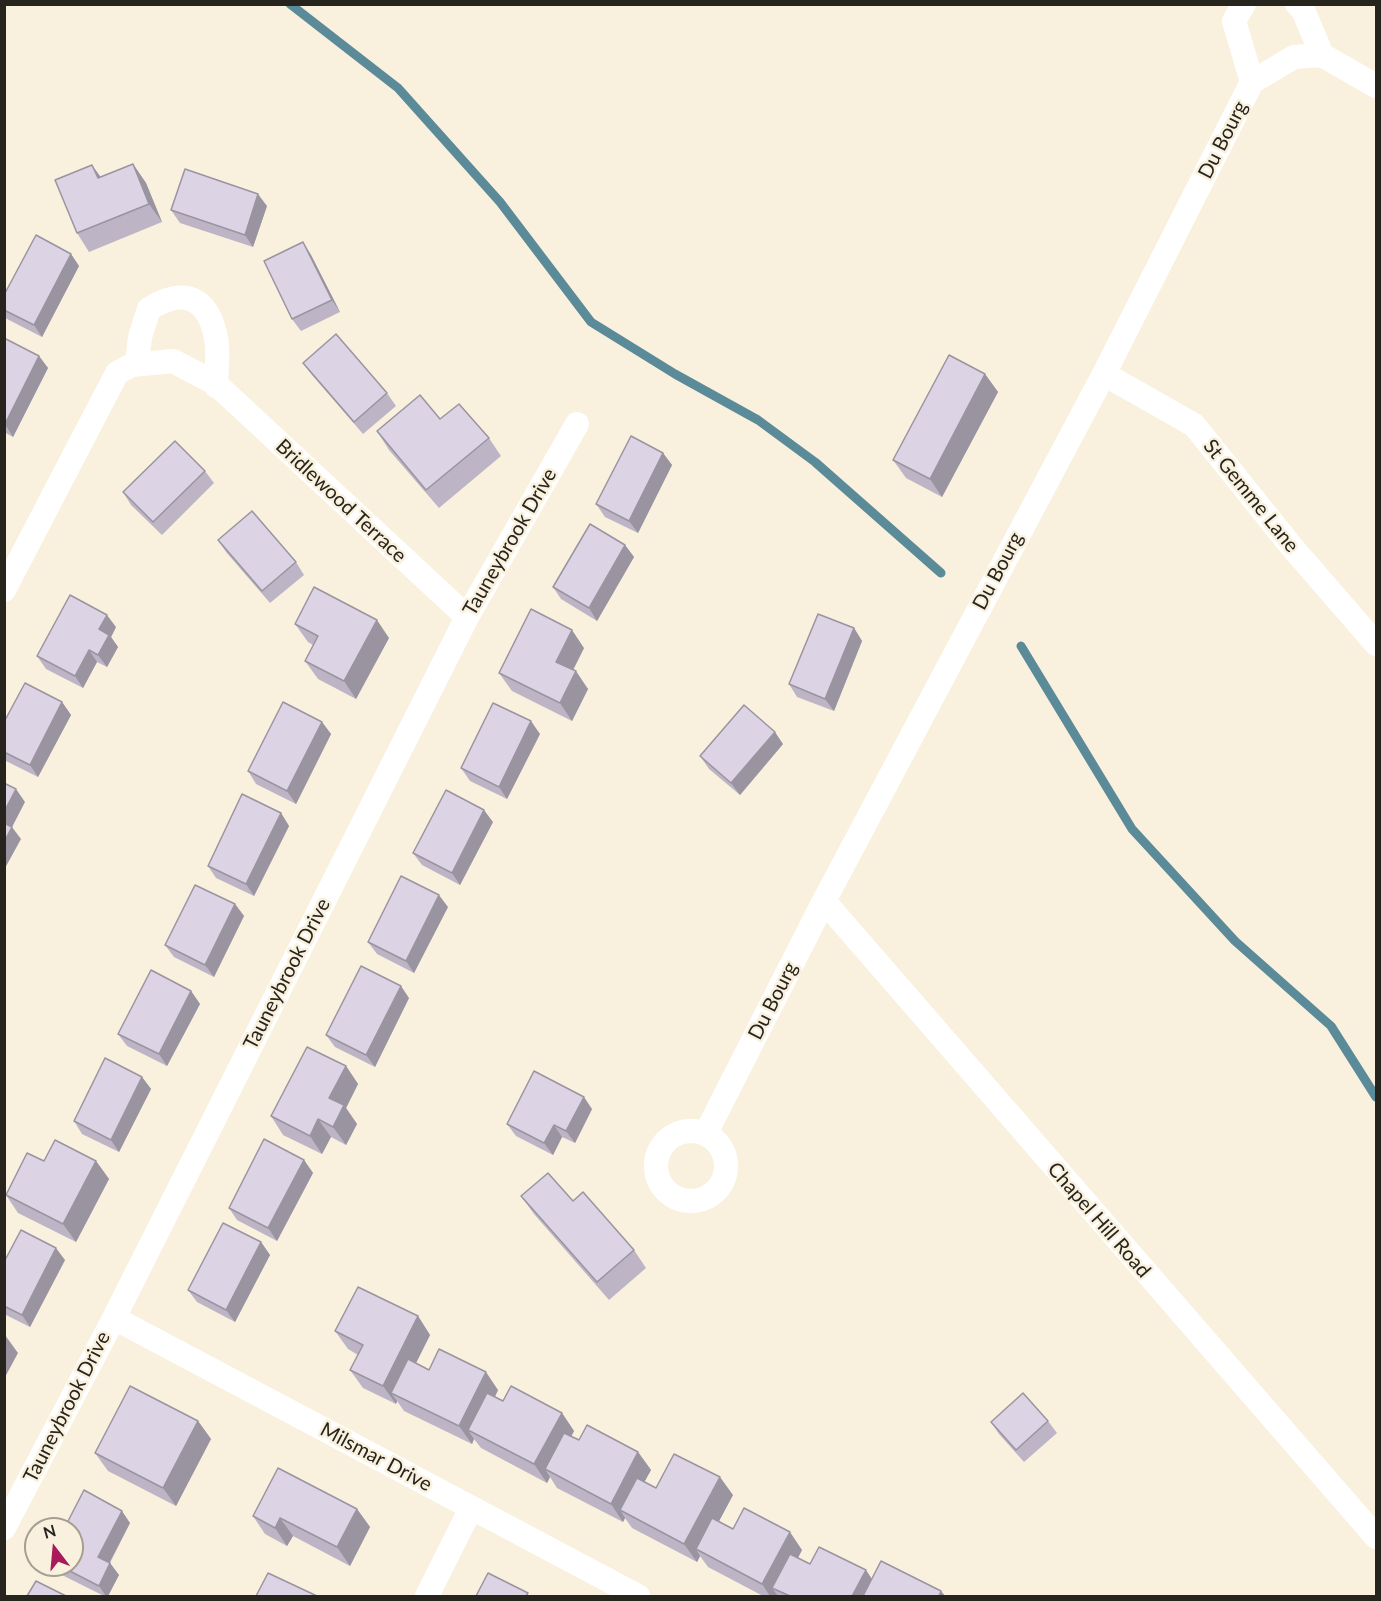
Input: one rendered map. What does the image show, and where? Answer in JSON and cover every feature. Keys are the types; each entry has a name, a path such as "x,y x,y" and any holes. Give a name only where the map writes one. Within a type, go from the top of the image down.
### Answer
{"street":[{"name":"Du Bourg","path":"706,1133 824,901 1104,374 1252,82 1234,21 1244,4"},
{"path":"1297,4 1303,9 1322,56"},
{"path":"1252,82 1294,57 1322,56 1377,86"},
{"path":"4,590 117,372 136,364 140,337 149,309 177,296 192,298 204,308 217,339 216,386"},
{"name":"Bridlewood Terrace","path":"136,364 173,361 216,386 467,617"},
{"name":"St Gemme Lane","path":"1104,374 1194,425 1291,546 1377,644"},
{"name":"Tauneybrook Drive","path":"4,1528 114,1318 467,617 577,424"},
{"name":"Chapel Hill Road","path":"824,901 1377,1537"},
{"name":"Milsmar Drive","path":"114,1318 638,1596"},
{"path":"427,1596 471,1508"}],"building":[{"path":"133,164 149,204 77,233 55,180 92,165 98,178"},
{"path":"185,169 258,194 245,235 171,210"},
{"path":"36,235 71,254 34,325 4,310 4,295"},
{"path":"303,242 332,300 292,319 264,261"},
{"path":"336,334 387,393 354,422 303,363"},
{"path":"4,338 39,356 5,424 4,424"},
{"path":"949,355 985,374 930,479 893,460"},
{"path":"420,395 440,419 459,404 489,438 426,490 377,431"},
{"path":"631,436 663,453 629,521 596,504"},
{"path":"175,441 205,471 153,522 123,492"},
{"path":"252,511 296,562 262,591 218,540"},
{"path":"590,524 625,545 589,608 553,587"},
{"path":"314,587 377,620 344,681 305,661 318,636 295,624"},
{"path":"70,595 107,615 99,629 109,635 98,655 89,650 75,676 37,656"},
{"path":"531,609 572,630 556,662 576,671 560,703 499,673"},
{"path":"818,614 854,628 825,699 789,684"},
{"path":"25,683 62,702 30,765 4,752 4,722"},
{"path":"283,702 322,722 287,791 248,771"},
{"path":"493,703 531,721 499,787 461,768"},
{"path":"744,705 775,732 731,783 700,756"},
{"path":"4,783 16,789 4,812"},
{"path":"446,790 484,810 452,873 413,853"},
{"path":"242,794 281,813 246,884 208,866"},
{"path":"4,823 12,827 4,842"},
{"path":"401,876 439,895 406,961 368,942"},
{"path":"195,885 235,904 205,965 165,945"},
{"path":"361,966 401,986 366,1055 326,1035"},
{"path":"151,970 191,991 159,1054 118,1034"},
{"path":"307,1047 346,1066 329,1098 344,1105 333,1127 318,1119 310,1136 271,1116"},
{"path":"105,1058 142,1077 111,1140 74,1121"},
{"path":"534,1071 584,1097 566,1131 554,1125 544,1143 507,1124"},
{"path":"264,1139 304,1160 268,1228 229,1208"},
{"path":"55,1140 96,1161 63,1224 6,1195 27,1153 44,1161"},
{"path":"548,1173 573,1201 583,1192 634,1250 597,1282 521,1196"},
{"path":"223,1223 261,1242 226,1310 188,1290"},
{"path":"21,1230 56,1248 22,1315 4,1306 4,1262"},
{"path":"358,1287 418,1316 383,1386 350,1370 363,1345 335,1331"},
{"path":"439,1349 486,1372 459,1426 391,1393 408,1359 429,1370"},
{"path":"130,1386 198,1421 163,1488 95,1453"},
{"path":"511,1386 562,1413 534,1464 468,1430 487,1393 503,1401"},
{"path":"1023,1393 1048,1421 1016,1450 991,1422"},
{"path":"587,1425 638,1452 611,1504 545,1469 564,1433 579,1440"},
{"path":"674,1454 720,1477 684,1544 620,1510 637,1478 656,1488"},
{"path":"278,1468 357,1509 337,1547 280,1518 275,1528 253,1516"},
{"path":"84,1490 122,1511 98,1557 110,1563 99,1586 81,1577 84,1577 84,1517 70,1517"},
{"path":"744,1508 790,1532 762,1584 696,1549 712,1518 733,1529"},
{"path":"819,1547 866,1570 852,1596 790,1596 772,1588 790,1554 810,1564"},
{"path":"881,1561 941,1591 939,1596 863,1596"},
{"path":"268,1573 317,1596 256,1596"},
{"path":"488,1573 528,1593 526,1596 476,1596"},
{"path":"36,1581 66,1596 27,1596"}],"waterway":[{"path":"290,4 398,88 500,202 591,322 675,374 758,420 815,462 941,573"},
{"path":"1021,646 1132,829 1235,941 1331,1026 1376,1097"}]}
